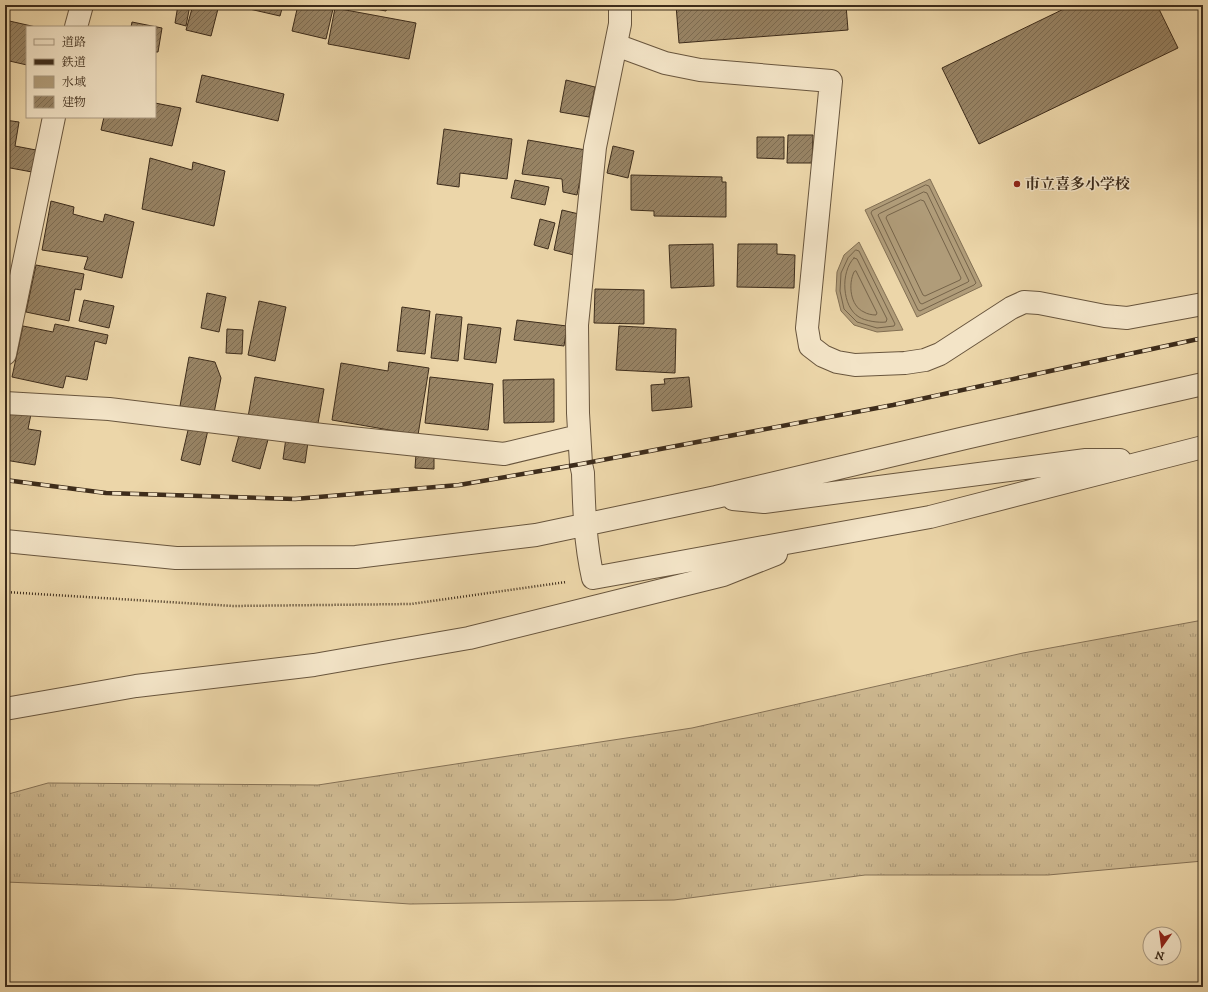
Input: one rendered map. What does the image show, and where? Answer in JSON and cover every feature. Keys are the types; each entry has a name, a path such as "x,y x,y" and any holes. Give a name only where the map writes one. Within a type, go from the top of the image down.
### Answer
{"street":[{"path":"76,26 82,5"},
{"path":"620,5 620,24 595,147 577,325 579,436 583,474 586,534 589,562 593,578 930,517 1203,446"},
{"path":"616,45 665,63 700,70 831,81 807,328 810,346 823,356 837,362 855,365 905,364 925,360 940,354 1011,308 1024,302 1040,303 1105,316 1127,318 1203,304"},
{"path":"5,354 54,118"},
{"path":"5,541 176,558 356,557 536,535 716,497 1203,384"},
{"path":"5,403 109,409 322,435 504,454 579,436"},
{"path":"716,497 764,502 1086,460 1149,461"},
{"path":"5,709 136,686 314,665 469,638 723,575 819,537"}],"path":[{"path":"5,592 233,606 411,604 593,578"}],"green space":[{"path":"1203,620 1203,861 1048,875 865,875 674,900 410,904 185,889 5,882 5,795 48,783 318,785 692,728 1023,653"}],"water":[{"path":"930,179 982,286 917,317 865,210"},
{"path":"859,242 903,330 877,332 854,325 841,311 836,291 837,272 844,255"}],"building":[{"path":"5,5 42,5 42,8 5,7"},
{"path":"178,5 190,5 186,26 175,23"},
{"path":"193,5 219,5 211,36 186,30"},
{"path":"232,5 283,5 280,16"},
{"path":"298,5 317,5 333,9 326,39 292,31"},
{"path":"353,5 388,5 386,11"},
{"path":"676,5 846,5 848,30 679,43"},
{"path":"1072,5 1157,5 1178,48 979,144 942,68"},
{"path":"335,8 416,23 409,59 328,44"},
{"path":"5,20 32,26 26,26 26,65 5,60"},
{"path":"132,22 152,26 131,26"},
{"path":"156,27 162,28 158,52 156,52"},
{"path":"202,75 284,94 278,121 196,102"},
{"path":"566,80 595,87 589,117 560,112"},
{"path":"156,103 181,108 172,146 101,130 104,118 156,118"},
{"path":"5,120 19,122 15,146 36,150 32,172 5,167"},
{"path":"444,129 512,139 507,179 460,173 459,187 437,184"},
{"path":"788,135 813,135 812,163 787,163"},
{"path":"757,137 784,137 784,159 757,158"},
{"path":"528,140 586,150 577,195 563,192 562,179 522,174"},
{"path":"613,146 634,151 628,178 607,173"},
{"path":"150,158 192,170 193,162 225,171 214,226 142,209"},
{"path":"631,175 722,177 722,182 726,182 726,217 654,216 654,211 631,210"},
{"path":"515,180 549,187 545,205 511,198"},
{"path":"51,201 74,207 73,214 103,222 105,214 134,222 122,278 84,269 88,257 42,250"},
{"path":"562,210 583,215 574,255 554,250"},
{"path":"540,219 555,223 548,249 534,245"},
{"path":"713,244 714,286 671,288 669,245"},
{"path":"738,244 777,244 777,254 795,255 794,288 737,287"},
{"path":"36,265 84,274 81,290 75,289 69,321 26,312"},
{"path":"5,277 7,277 5,294"},
{"path":"595,289 644,290 644,324 594,323"},
{"path":"207,293 226,297 219,332 201,328"},
{"path":"84,300 114,306 109,328 79,321"},
{"path":"259,301 286,307 275,361 248,355"},
{"path":"402,307 430,311 425,354 397,351"},
{"path":"436,314 462,317 458,361 431,358"},
{"path":"517,320 567,326 564,346 514,340"},
{"path":"55,324 108,335 106,344 95,341 87,380 66,376 63,388 12,377 23,326 53,332"},
{"path":"468,324 501,328 496,363 464,359"},
{"path":"619,326 676,329 675,373 616,370"},
{"path":"227,329 243,330 242,354 226,353"},
{"path":"189,357 215,362 221,378 214,413 180,406"},
{"path":"389,362 429,368 418,435 332,420 341,363 388,371"},
{"path":"255,377 324,389 317,429 248,417"},
{"path":"430,377 493,384 488,430 425,423"},
{"path":"689,377 692,407 652,411 651,385 665,384 664,379"},
{"path":"554,379 554,422 504,423 503,380"},
{"path":"7,410 31,414 28,429 41,431 35,465 5,460 5,421"},
{"path":"189,426 208,430 200,465 181,460"},
{"path":"241,428 269,436 260,469 232,461"},
{"path":"286,438 308,442 305,463 283,459"},
{"path":"416,454 434,455 434,469 415,468"}],"railway":[{"path":"5,480 106,493 295,499 459,485 581,464 893,405 1203,338"}],"place":[{"name":"市立喜多小学校","path":"1017,184"}]}
